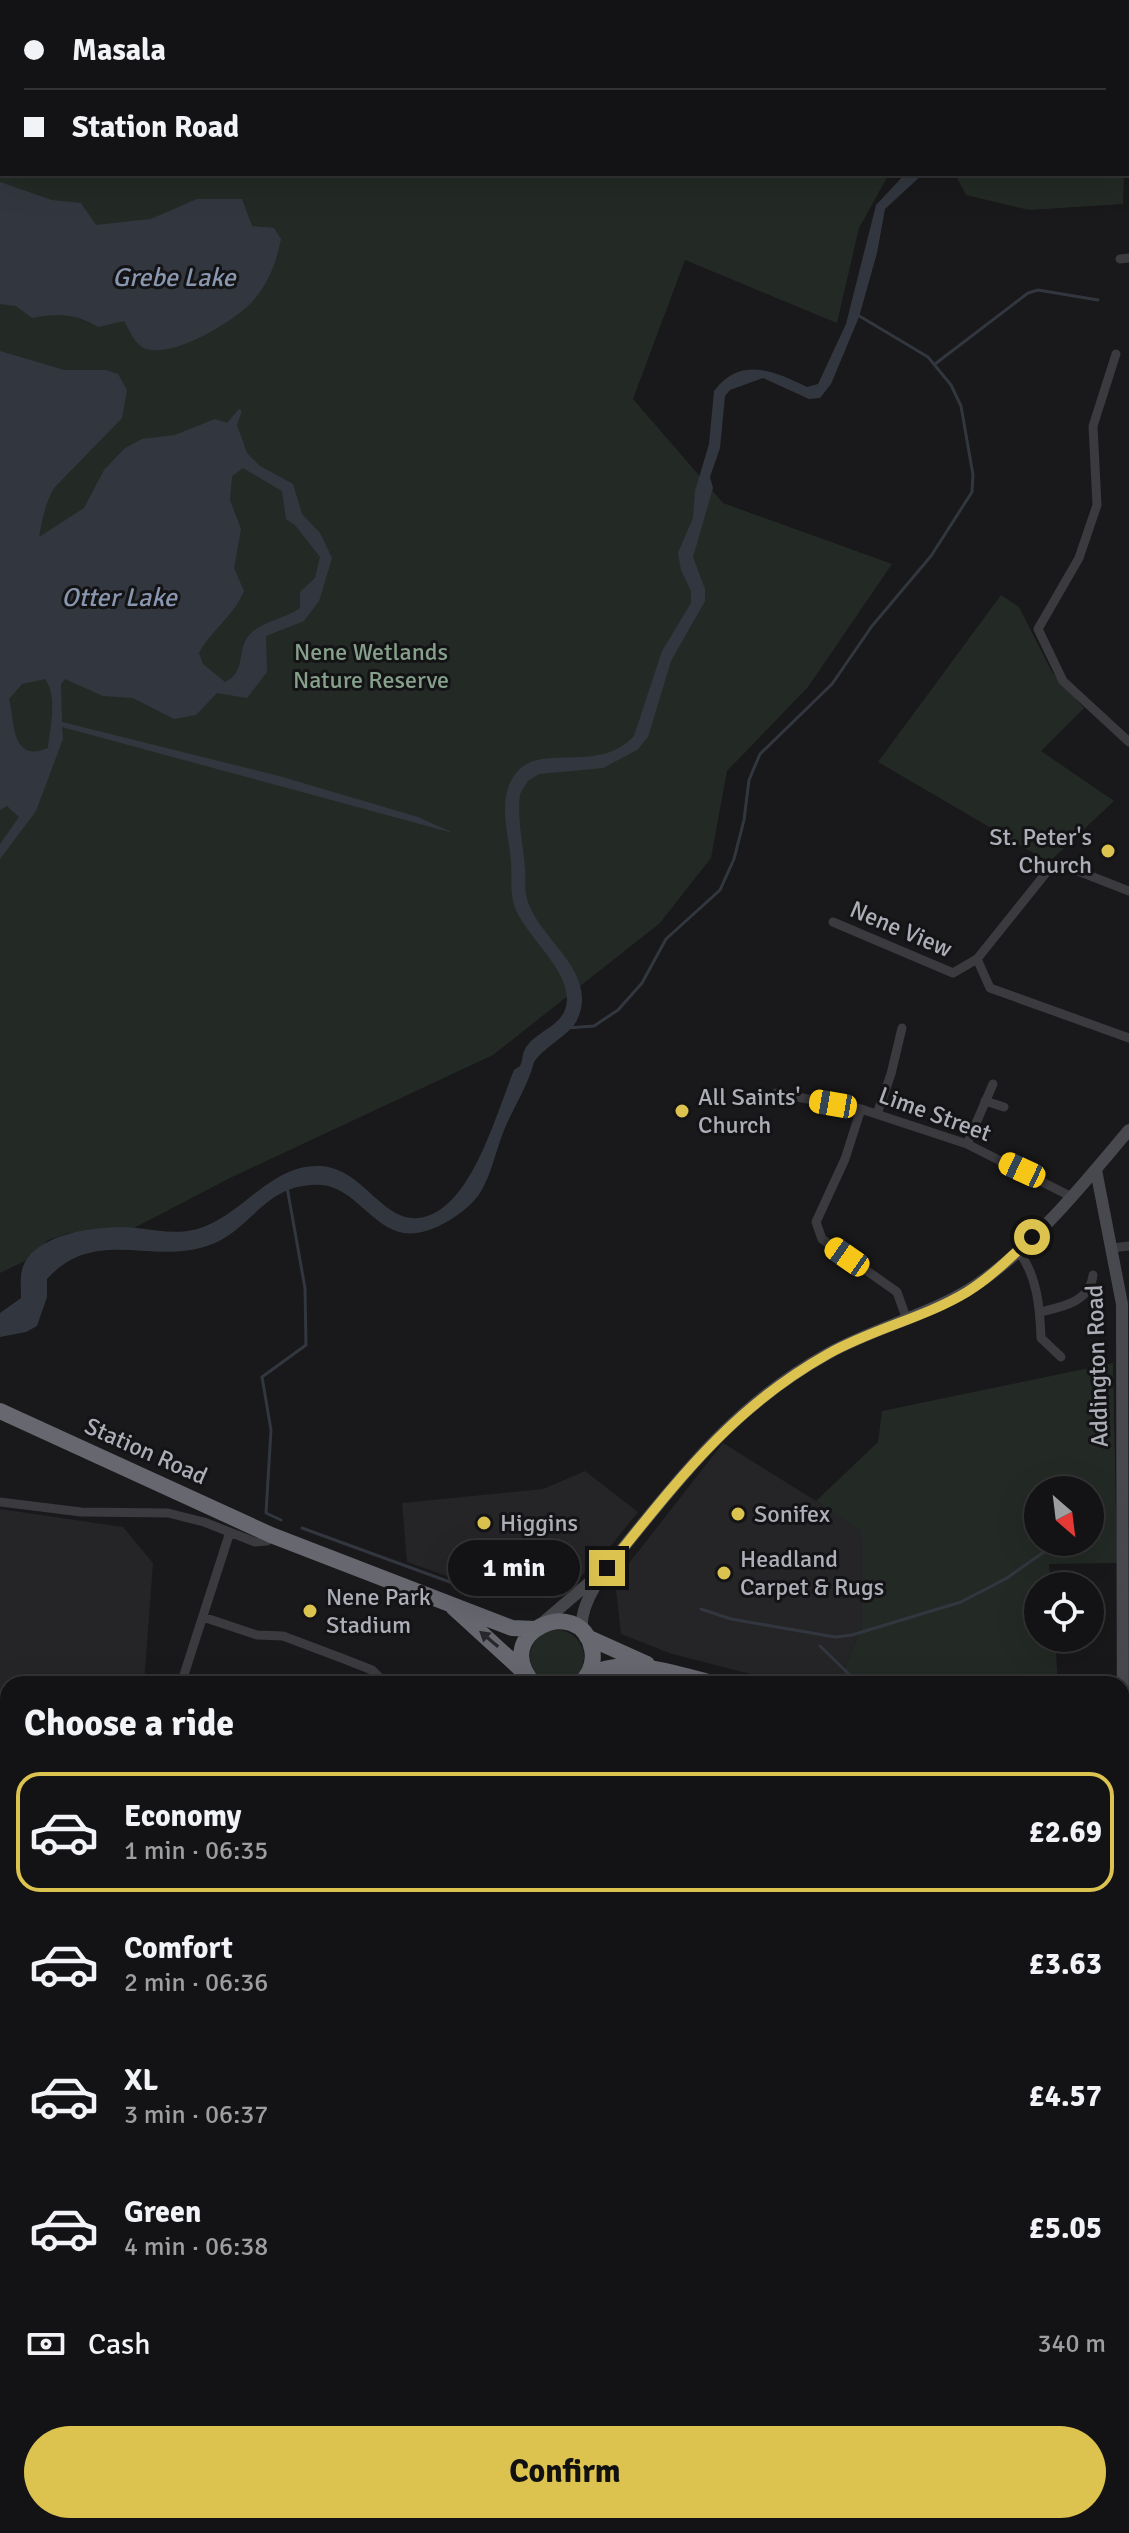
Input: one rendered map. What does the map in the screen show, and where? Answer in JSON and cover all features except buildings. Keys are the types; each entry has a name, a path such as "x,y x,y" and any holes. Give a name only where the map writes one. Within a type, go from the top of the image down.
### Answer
{"highway":[{"name":"Station Road","path":"0,1411 271,1535 453,1607 467,1608 512,1628 538,1627 562,1621 654,1668"},
{"name":"Station Road","path":"453,1607 525,1676"},
{"path":"529,1676 522,1652 538,1627"},
{"path":"584,1634 593,1653 585,1676"},
{"path":"592,1676 611,1666 654,1668 685,1676"}],"main road":[{"path":"584,1634 582,1615 607,1568 682,1474 737,1417 828,1354 967,1292 1018,1251 1072,1197 1129,1130"},
{"name":"Addington Road","path":"1096,1170 1122,1304 1126,1669"},
{"path":"538,1627 607,1568"}],"street":[{"path":"1116,354 1093,426 1097,505 1079,558 1038,629 1063,681 1129,742"},
{"name":"Nene View","path":"833,922 953,973 977,959 1050,868 1060,864 1129,891"},
{"path":"977,959 990,988 1129,1038"},
{"path":"877,1114 902,1028"},
{"path":"967,1144 993,1084"},
{"name":"Lime Street","path":"776,1093 861,1109 967,1144 1072,1197"},
{"path":"985,1101 1004,1107"},
{"path":"861,1109 845,1159 816,1222 822,1239 897,1292 907,1320"},
{"path":"1112,1248 1129,1246"},
{"path":"1018,1251 1029,1264 1040,1312 1041,1338 1061,1357"},
{"path":"1040,1312 1068,1305 1080,1298 1092,1284 1093,1275"},
{"name":"Station Road","path":"0,1502 81,1512 168,1513 260,1543 271,1535"},
{"path":"184,1676 230,1532"},
{"path":"203,1617 257,1635 283,1636 372,1670 378,1676"}],"shaded area":[{"path":"723,1443 861,1529 862,1626 841,1676 758,1676 672,1654 621,1634 615,1581"},
{"path":"585,1471 638,1512 605,1553 581,1576 466,1583 407,1562 402,1503 543,1489"},
{"path":"0,1509 123,1527 153,1563 145,1676 0,1676"}],"green space":[{"name":"Nene Wetlands Nature Reserve","path":"0,176 888,176 859,228 837,323 685,260 633,399 723,503 892,564 808,687 727,771 711,858 660,923 493,1055 230,1178 134,1228 69,1233 48,1240 25,1261 0,1273"},
{"path":"956,176 1124,176 1123,204 1029,210 966,195"},
{"path":"1001,595 1019,607 1052,672 1084,708 1041,751 1114,801 1049,862 878,762"},
{"path":"1113,1363 1117,1563 1049,1564 1050,1572 1024,1572 1024,1652 1056,1652 1057,1676 841,1676 862,1626 861,1530 816,1501 878,1442 882,1411"},
{"path":"547,1632 567,1632 582,1647 582,1667 576,1676 538,1676 532,1667 532,1647"}],"water":[{"path":"903,176 921,176 885,209 877,253 859,317 831,384 820,398 809,399 763,378 730,390 725,396 720,448 710,477 713,488 693,557 705,589 705,601 671,661 648,737 637,750 603,768 539,774 528,781 520,794 527,899 533,914 574,971 582,1003 574,1025 534,1062 478,1196 445,1223 424,1232 404,1233 382,1224 333,1187 302,1186 272,1199 236,1230 207,1246 165,1252 104,1250 84,1254 65,1263 47,1279 47,1297 37,1326 26,1332 0,1337 0,1313 21,1298 21,1275 25,1262 45,1243 75,1232 108,1228 190,1231 222,1218 274,1180 304,1167 336,1169 351,1177 388,1208 414,1218 430,1215 446,1206 459,1191 482,1152 525,1049 559,1019 566,1006 563,980 514,905 505,816 506,793 510,783 526,764 604,754 620,748 634,736 662,651 691,603 691,591 681,570 678,553 693,518 695,491 709,444 714,391 724,380 747,370 771,372 807,387 818,384 846,324 876,205"},
{"name":"Grebe Lake","path":"0,182 52,200 81,203 96,225 151,219 197,199 242,199 252,226 274,228 281,239 268,279 244,309 200,337 168,349 153,350 139,345 124,321 98,327 66,315 32,318 16,306 0,304"},
{"name":"Otter Lake","path":"0,351 64,370 106,370 118,374 127,390 122,418 54,488 39,537 84,508 104,470 125,448 142,439 175,435 215,419 227,423 239,409 242,411 237,425 247,453 260,466 293,484 302,514 320,533 332,558 319,601 304,621 266,636 267,672 247,698 217,693 196,715 174,719 133,698 103,696 65,679 61,684 62,722 279,776 418,817 453,833 62,727 63,739 36,811 0,859 0,844 19,817 7,806 0,810","holes":["243,468 282,491 286,519 295,525 320,557 315,578 300,592 300,608 250,634 243,646 236,672 225,682 203,664 199,653 244,591 234,568 241,529 230,500 232,476","45,679 52,703 48,748 27,750 16,737 9,699 22,684"]}],"waterway":[{"path":"935,364 1028,293 1038,290 1098,300"},
{"path":"567,1028 594,1026 618,1010 642,983 666,939 720,890 734,859 744,820 749,780 760,754 832,684 872,626 931,556 972,492 973,475 961,406 951,385 928,357 856,314"},
{"path":"281,1520 266,1513 271,1430 262,1377 306,1345 305,1288 287,1187"},
{"path":"302,1528 469,1589"},
{"path":"701,1609 731,1619 835,1637 852,1635 961,1602 1007,1578 1038,1556"},
{"path":"820,1646 851,1676"}],"place":[{"name":"St. Peter's Church","path":"1108,851"},
{"name":"All Saints' Church","path":"682,1111"},
{"name":"Sonifex","path":"738,1514"},
{"name":"Higgins","path":"484,1523"},
{"name":"Headland Carpet & Rugs","path":"724,1573"},
{"name":"Nene Park Stadium","path":"310,1611"}],"route":[{"path":"607,1568 682,1474 717,1435 746,1410 828,1354 967,1292 1032,1237"}]}
